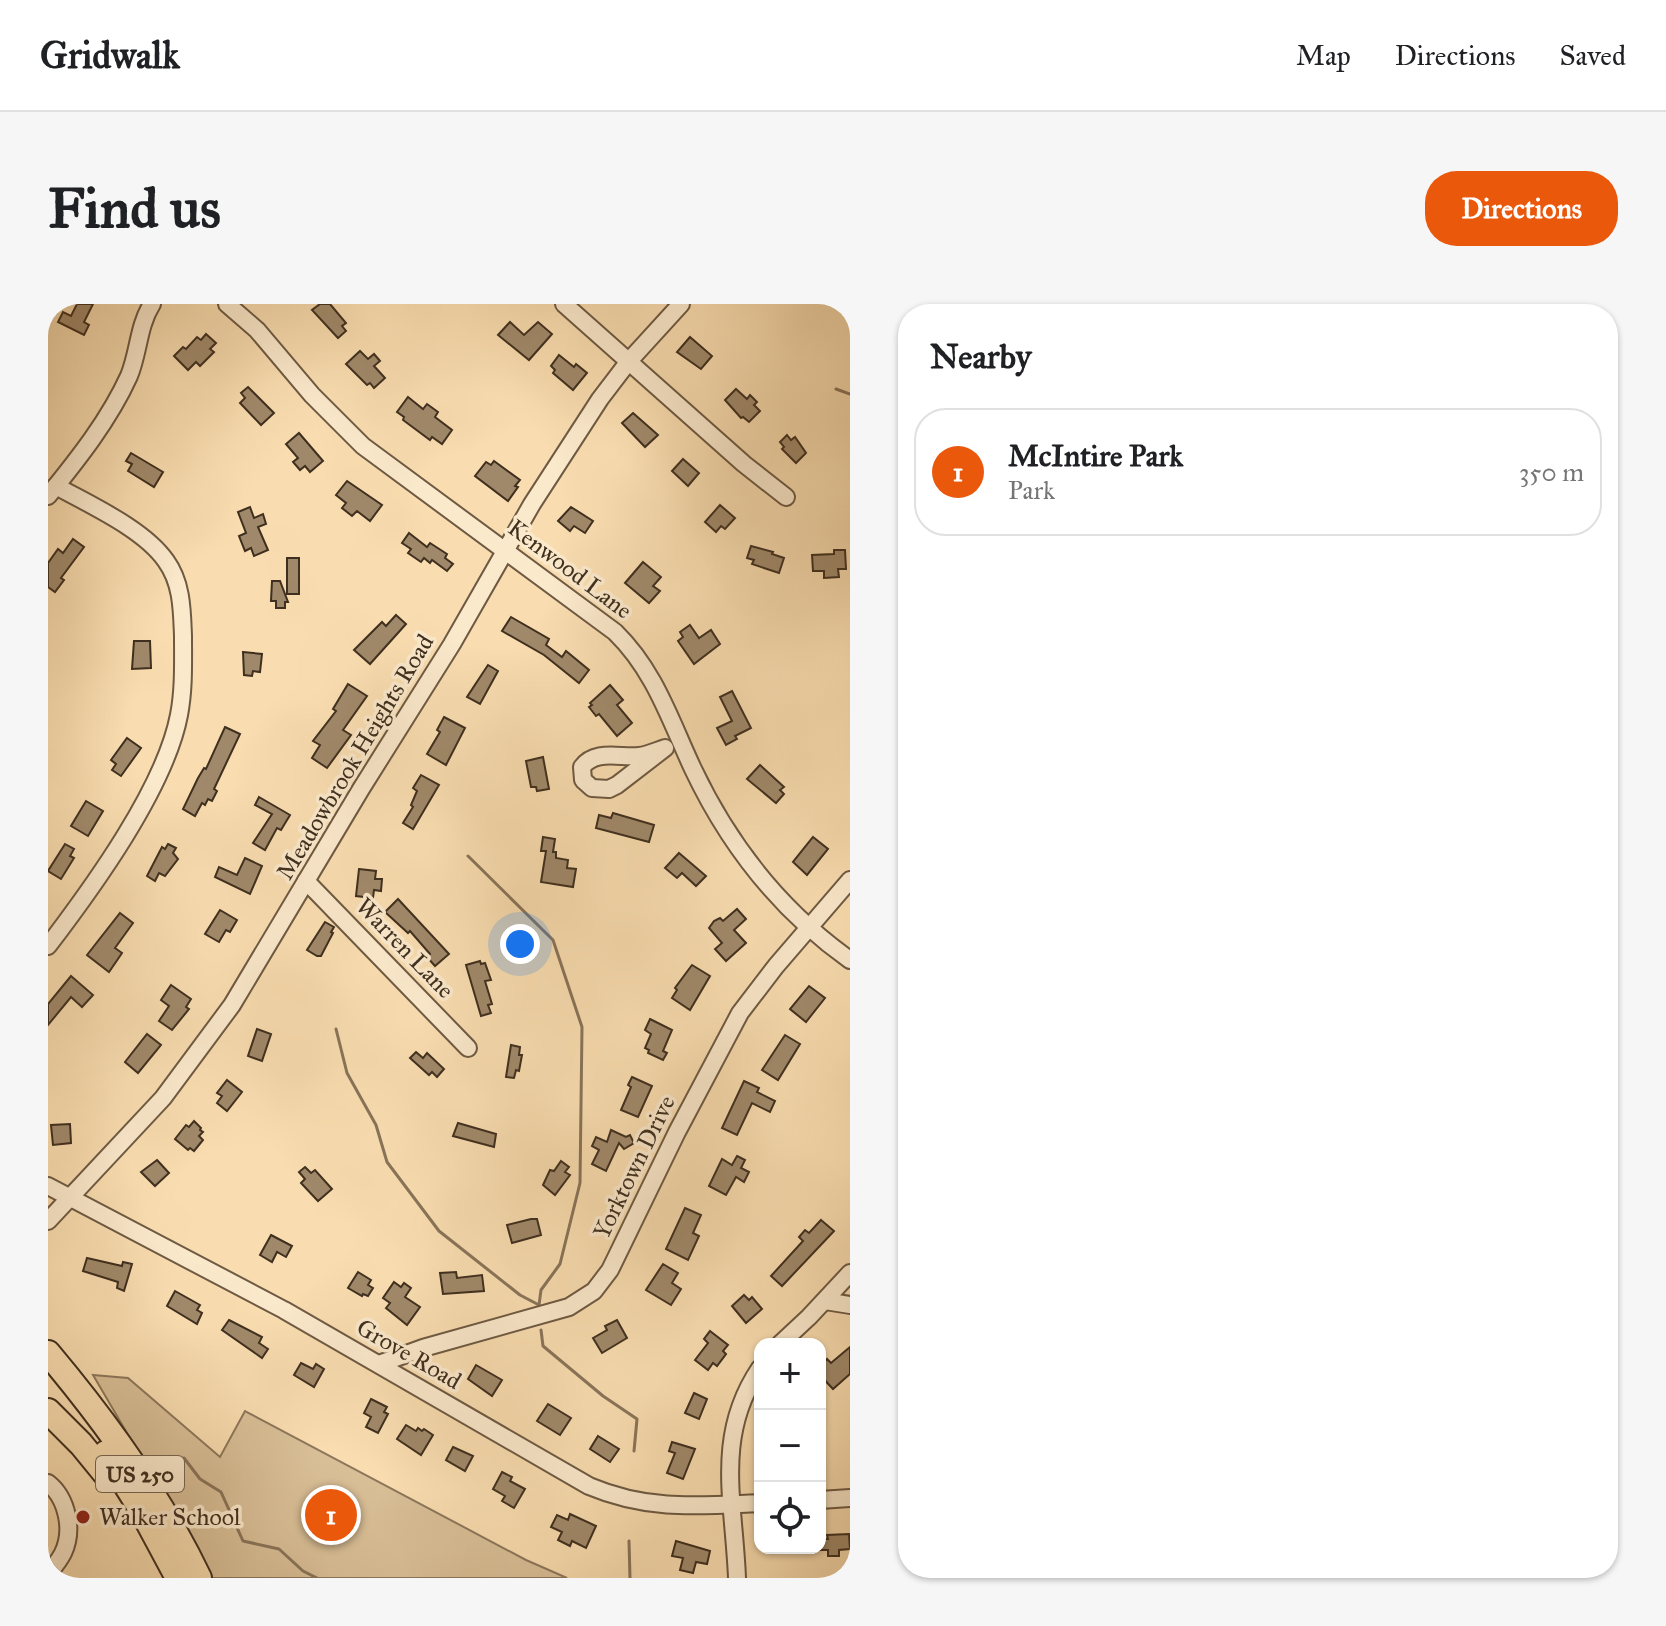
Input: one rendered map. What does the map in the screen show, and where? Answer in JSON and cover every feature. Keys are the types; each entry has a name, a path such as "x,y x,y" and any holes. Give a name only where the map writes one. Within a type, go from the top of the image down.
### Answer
{"highway":[{"name":"US 250","path":"48,1353 122,1448 171,1525 199,1578"},
{"name":"US 250","path":"48,1378 117,1470 177,1578"},
{"path":"48,1411 105,1473 177,1578"}],"street":[{"path":"48,946 104,868 160,770 178,717 183,653 179,592 164,558 151,544 52,491 83,452 129,376 142,325 152,304"},
{"name":"Kenwood Lane","path":"227,304 257,330 312,395 363,446 631,647 660,693 710,801 737,846 775,895 808,928 850,960"},
{"path":"564,304 744,464 786,497"},
{"name":"Meadowbrook Heights Road","path":"48,1221 132,1135 192,1060 259,964 549,477 600,399 629,361 681,304"},
{"path":"665,748 680,739"},
{"name":"Yorktown Drive","path":"379,1364 423,1348 569,1307 594,1291 610,1270 677,1132 740,1013 850,880"},
{"name":"Warren Lane","path":"306,881 468,1048"},
{"name":"Grove Road","path":"48,1186 284,1310 589,1486 611,1495 657,1506 754,1503"},
{"path":"786,1338 850,1273"},
{"path":"825,1301 850,1305"},
{"path":"737,1578 730,1458 734,1421 754,1379"},
{"path":"48,1483 64,1503 66,1528 63,1552 48,1574"},
{"path":"826,1500 850,1498"}],"shaded area":[{"path":"93,1375 128,1378 220,1457 245,1411 526,1560 567,1578 202,1578 185,1532"}],"building":[{"path":"77,304 93,304 84,322 89,325 84,335 58,322 63,312 71,316"},
{"path":"320,304 330,304 346,323 342,326 346,331 338,338 312,310"},
{"path":"510,322 524,335 538,322 552,334 529,360 498,335"},
{"path":"206,334 216,343 210,349 214,352 200,366 196,362 188,370 174,356 197,337 201,340"},
{"path":"690,337 712,356 701,369 677,352"},
{"path":"360,351 368,359 374,354 380,361 374,366 385,378 374,388 346,364"},
{"path":"559,355 587,373 573,390 553,373 555,370 551,366"},
{"path":"248,387 274,413 261,425 240,403 245,398 241,393"},
{"path":"736,389 747,399 750,395 757,402 754,405 760,411 749,422 741,418 725,400"},
{"path":"408,397 423,409 427,404 438,412 435,417 452,430 442,444 432,437 430,440 397,412"},
{"path":"633,413 658,435 645,447 622,423"},
{"path":"299,433 323,461 310,472 305,466 300,470 293,462 298,458 286,444"},
{"path":"787,435 791,440 795,437 806,453 796,463 782,449 784,447 780,442"},
{"path":"131,453 163,472 154,487 128,471 132,464 126,461"},
{"path":"683,459 699,473 688,486 672,471"},
{"path":"494,461 520,480 508,501 475,476 486,462 491,465"},
{"path":"347,481 382,505 370,521 357,511 352,516 342,508 346,503 336,495"},
{"path":"720,505 735,518 725,529 721,526 716,532 705,522"},
{"path":"250,507 254,518 263,514 266,524 258,527 268,550 254,556 251,548 245,551 239,536 246,533 238,512"},
{"path":"571,507 593,521 585,533 574,526 570,531 558,521"},
{"path":"409,533 427,547 430,543 447,554 445,558 453,564 447,571 432,560 430,563 424,558 421,562 408,553 411,549 402,543"},
{"path":"73,539 84,547 61,578 64,580 55,592 48,587 48,563 58,549 63,553"},
{"path":"751,546 784,558 779,573 752,564 754,560 747,558"},
{"path":"834,550 845,550 846,569 838,569 839,577 824,578 824,571 813,571 812,555 834,554"},
{"path":"287,558 299,558 299,594 287,594"},
{"path":"643,562 661,577 653,586 660,591 649,603 625,583"},
{"path":"272,581 280,581 288,602 285,602 285,608 276,608 276,601 271,601"},
{"path":"396,615 406,624 370,664 354,650 382,622 386,626"},
{"path":"511,617 549,639 546,645 562,657 566,651 589,670 579,683 544,655 502,631"},
{"path":"690,625 699,638 711,630 720,644 694,664 678,641 683,637 680,632"},
{"path":"134,641 150,641 151,668 132,669"},
{"path":"243,652 262,654 260,672 253,671 252,676 244,675"},
{"path":"488,665 498,671 480,704 467,697"},
{"path":"348,684 367,696 343,730 351,735 327,768 312,758 320,745 313,741 336,711 333,709"},
{"path":"610,685 623,700 617,705 632,723 617,736 589,707"},
{"path":"732,691 751,728 726,745 717,728 732,721 720,697"},
{"path":"444,717 465,728 446,765 427,754 440,732 437,730"},
{"path":"225,727 240,734 214,789 217,791 212,801 208,799 205,805 202,803 195,816 183,809"},
{"path":"127,738 141,748 121,776 112,770 116,764 111,760"},
{"path":"543,757 549,789 537,791 536,787 531,787 526,761"},
{"path":"760,765 784,787 780,790 784,794 776,803 747,779"},
{"path":"421,775 439,785 413,829 403,823 413,807 411,805 417,791 413,788"},
{"path":"259,797 290,815 281,830 277,828 265,850 253,843 272,814 255,805"},
{"path":"86,801 103,811 88,836 71,826"},
{"path":"613,813 654,825 649,842 596,828 599,815 611,818"},
{"path":"543,837 555,839 553,852 556,852 556,858 568,860 567,868 576,869 573,887 541,882 546,851 541,851"},
{"path":"813,837 828,849 807,875 793,862"},
{"path":"65,844 74,849 70,856 74,858 61,879 48,871"},
{"path":"168,844 176,848 173,853 178,859 165,876 159,873 155,881 147,876 162,847 165,849"},
{"path":"679,853 706,876 696,886 682,873 677,878 665,868"},
{"path":"245,858 262,866 250,894 215,877 219,867 237,875"},
{"path":"359,869 376,871 375,879 382,879 381,891 374,890 373,898 356,896"},
{"path":"398,899 449,954 435,966 427,957 430,954 410,931 408,933 385,912"},
{"path":"737,909 746,919 734,930 746,943 726,961 715,949 722,943 709,928 714,921 720,918 723,921"},
{"path":"220,910 237,920 219,942 205,934"},
{"path":"120,913 133,923 115,948 122,953 109,972 87,955"},
{"path":"325,922 334,927 333,933 321,956 317,956 307,950"},
{"path":"480,961 481,964 485,963 491,980 485,981 492,1004 488,1005 491,1013 481,1016 466,965"},
{"path":"692,965 710,976 690,1010 672,998 677,990 675,988"},
{"path":"71,976 93,995 82,1007 71,997 48,1025 48,1004"},
{"path":"171,985 191,999 186,1007 189,1009 172,1030 159,1021 169,1006 161,1000"},
{"path":"809,986 825,998 806,1022 790,1009"},
{"path":"650,1019 672,1030 663,1051 667,1053 663,1060 648,1053 649,1050 645,1048 651,1034 645,1030"},
{"path":"257,1029 271,1034 262,1061 248,1056"},
{"path":"147,1034 161,1045 138,1073 125,1062"},
{"path":"785,1035 800,1044 778,1080 762,1070"},
{"path":"511,1045 520,1047 519,1055 522,1055 519,1071 516,1070 514,1078 506,1077"},
{"path":"416,1052 423,1058 427,1053 444,1069 437,1077 432,1072 429,1075 410,1058"},
{"path":"632,1077 652,1086 638,1117 621,1110"},
{"path":"227,1080 242,1092 227,1111 217,1103 222,1096 217,1093"},
{"path":"744,1081 775,1101 770,1112 752,1103 737,1135 722,1128"},
{"path":"194,1121 203,1132 199,1136 203,1140 194,1151 175,1139 186,1125 189,1127"},
{"path":"458,1123 496,1134 494,1147 453,1136"},
{"path":"70,1124 71,1143 53,1145 51,1125"},
{"path":"611,1130 626,1137 630,1135 634,1143 624,1149 619,1143 606,1171 592,1164 599,1150 592,1146 596,1137 607,1142"},
{"path":"737,1156 745,1160 741,1168 749,1172 744,1182 736,1177 726,1195 709,1186 722,1159 732,1165"},
{"path":"157,1160 169,1173 155,1186 141,1172"},
{"path":"561,1161 569,1167 565,1172 570,1175 555,1195 543,1185 550,1170 554,1171"},
{"path":"305,1167 311,1173 315,1170 332,1189 318,1201 301,1183 305,1179 299,1172"},
{"path":"685,1208 701,1215 693,1233 699,1236 688,1260 666,1249"},
{"path":"537,1219 541,1235 512,1243 507,1225"},
{"path":"821,1220 834,1231 782,1286 771,1276 803,1241 799,1237 805,1230 809,1233"},
{"path":"271,1235 292,1246 286,1257 277,1252 272,1262 260,1255"},
{"path":"87,1258 122,1266 123,1262 132,1264 124,1291 117,1288 118,1282 83,1271"},
{"path":"663,1264 678,1273 672,1283 681,1289 671,1305 646,1290"},
{"path":"358,1272 371,1280 368,1285 373,1288 368,1296 348,1288"},
{"path":"456,1272 457,1278 482,1275 484,1291 443,1294 440,1273"},
{"path":"394,1282 411,1288 405,1297 420,1307 407,1325 386,1308 390,1303 383,1298"},
{"path":"175,1291 200,1305 197,1310 202,1313 197,1324 167,1306"},
{"path":"744,1295 749,1300 752,1297 762,1309 746,1323 732,1306"},
{"path":"229,1320 262,1337 259,1343 268,1349 262,1358 222,1330"},
{"path":"617,1320 627,1338 602,1353 593,1338"},
{"path":"710,1331 728,1345 723,1351 726,1354 717,1366 713,1363 708,1370 695,1360 708,1343 704,1339"},
{"path":"850,1347 850,1374 833,1389 826,1381 826,1360 831,1363"},
{"path":"301,1363 313,1369 316,1364 324,1369 314,1387 294,1375"},
{"path":"476,1365 502,1380 492,1396 468,1379"},
{"path":"694,1393 707,1399 699,1419 685,1413"},
{"path":"371,1399 387,1407 384,1412 388,1414 378,1433 366,1427 371,1417 364,1413"},
{"path":"548,1404 571,1418 560,1435 537,1421"},
{"path":"406,1425 416,1431 418,1428 424,1429 433,1435 421,1455 397,1439"},
{"path":"598,1436 619,1449 610,1462 590,1449"},
{"path":"672,1442 695,1449 683,1479 667,1473 675,1453 669,1451"},
{"path":"453,1447 473,1456 465,1471 446,1460"},
{"path":"502,1472 512,1477 510,1481 525,1489 514,1508 502,1501 505,1496 493,1489"},
{"path":"570,1514 596,1526 586,1548 572,1541 570,1546 558,1540 562,1532 551,1527 557,1515 568,1520"},
{"path":"849,1534 850,1549 839,1550 839,1556 828,1556 827,1535"},
{"path":"676,1541 710,1551 707,1564 696,1562 693,1573 680,1570 683,1558 672,1556"}],"waterway":[{"path":"836,389 850,394"},
{"path":"336,1029 347,1073 376,1125 387,1162 439,1231 520,1295 539,1305 541,1290 560,1264 580,1183 582,1027 553,940 468,856"},
{"path":"541,1330 543,1346 603,1396 637,1419 634,1451"},
{"path":"184,1458 200,1479 221,1492 243,1541 279,1549 303,1571 317,1578"},
{"path":"629,1541 630,1578"}],"place":[{"name":"McIntire Park","path":"331,1515"},
{"name":"Walker School","path":"83,1517"}]}
